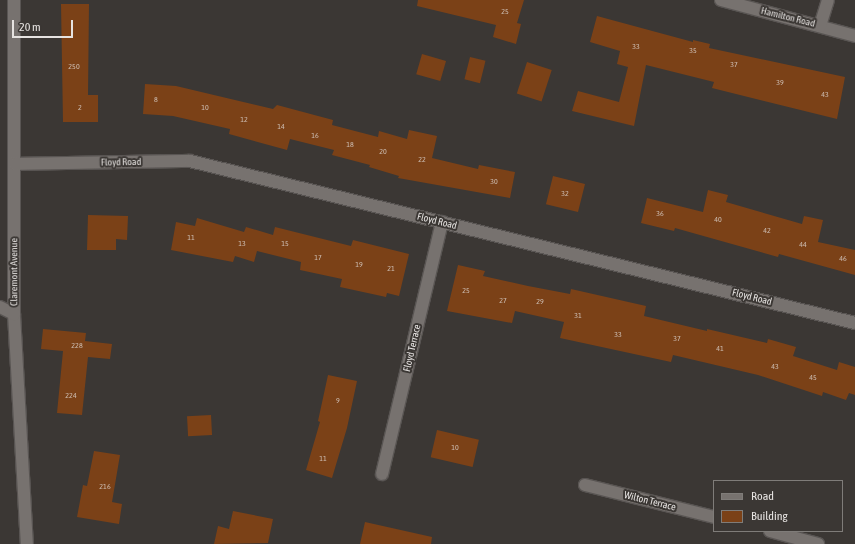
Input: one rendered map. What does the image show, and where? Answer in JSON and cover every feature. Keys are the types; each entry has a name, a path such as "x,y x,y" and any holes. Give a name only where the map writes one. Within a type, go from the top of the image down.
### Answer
{"street":[{"name":"Claremont Avenue","path":"14,0 14,314 27,544"},
{"name":"Hamilton Road","path":"721,0 855,36"},
{"path":"820,26 828,0"},
{"name":"Floyd Road","path":"15,164 190,161 855,323"},
{"name":"Floyd Terrace","path":"382,474 442,222"},
{"path":"0,307 14,314"},
{"name":"Wilton Terrace","path":"585,485 713,517"},
{"path":"774,532 818,544"}],"building":[{"path":"418,0 524,0 517,23 521,24 516,44 493,37 496,25 417,6"},
{"path":"61,4 89,4 88,95 98,95 98,122 63,122"},
{"path":"597,16 693,42 693,40 710,44 709,48 845,77 837,119 712,88 714,82 646,65 634,126 572,111 578,91 619,102 628,67 617,64 620,51 590,42"},
{"path":"422,54 446,61 440,81 416,74"},
{"path":"470,57 486,61 480,83 464,79"},
{"path":"527,62 552,70 542,101 517,93"},
{"path":"145,84 176,86 273,109 277,105 333,120 332,125 378,137 379,131 407,139 409,130 437,136 432,158 478,169 479,165 515,172 510,198 398,178 399,176 369,167 370,165 332,155 334,150 290,139 287,150 229,134 230,129 173,116 143,114"},
{"path":"553,176 585,184 578,212 546,204"},
{"path":"708,190 728,195 726,202 802,224 804,216 823,220 818,242 855,250 855,275 779,254 778,257 675,228 674,231 641,223 647,198 703,212"},
{"path":"88,215 128,216 127,240 116,239 116,250 87,250"},
{"path":"197,218 244,232 246,227 273,235 275,227 351,246 353,240 409,254 399,296 387,293 386,297 340,287 342,279 300,270 301,262 257,251 254,262 235,256 233,262 171,250 176,222 195,226"},
{"path":"458,265 485,271 483,276 528,286 570,294 571,289 646,306 644,316 767,343 768,339 796,347 793,356 837,370 839,362 855,367 855,395 849,393 846,400 823,392 822,396 758,375 673,355 671,362 560,338 564,322 515,311 512,323 447,311"},
{"path":"43,329 86,333 85,341 112,344 110,359 88,357 82,415 57,413 63,351 41,349"},
{"path":"328,375 357,381 347,428 332,478 306,470 320,422 318,421"},
{"path":"211,415 212,435 188,436 187,416"},
{"path":"437,430 479,440 473,467 431,457"},
{"path":"94,451 120,455 112,502 122,504 119,524 77,517 83,485 87,486"},
{"path":"233,511 273,519 268,543 214,544 218,526 229,529"},
{"path":"365,522 432,537 431,544 360,544"}]}
